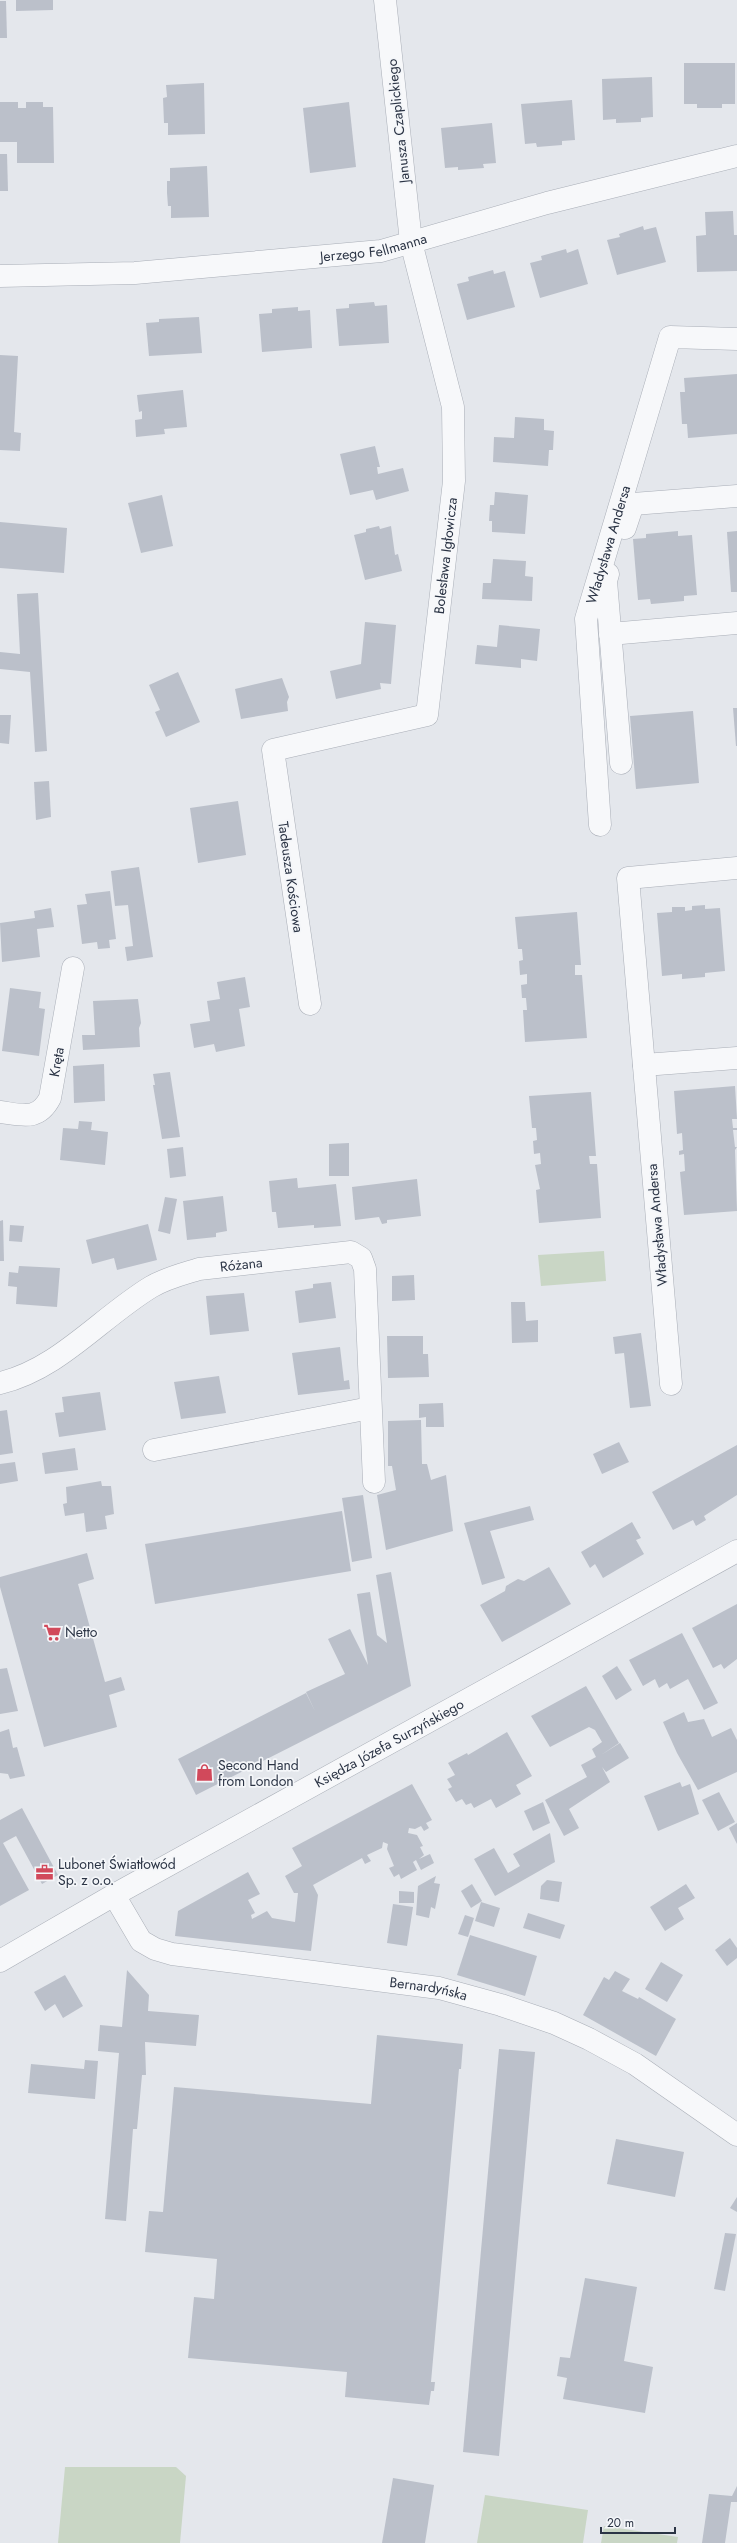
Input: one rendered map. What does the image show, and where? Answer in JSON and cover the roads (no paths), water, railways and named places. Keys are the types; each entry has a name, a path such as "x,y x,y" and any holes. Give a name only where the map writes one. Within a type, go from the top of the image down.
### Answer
{"street":[{"name":"Janusza Czaplickiego","path":"385,0 412,242"},
{"name":"Jerzego Fellmanna","path":"0,276 135,273 381,251 671,170 737,156"},
{"name":"Bolesława Igłowicza","path":"273,750 427,715 454,481 453,407 412,242"},
{"name":"Władysława Andersa","path":"600,825 586,619 670,337 737,339"},
{"name":"Władysława Andersa","path":"621,763 606,582 634,504 737,496"},
{"path":"610,634 737,623"},
{"name":"Tadeusza Kościowa","path":"273,750 310,1004"},
{"name":"Władysława Andersa","path":"671,1384 628,878 737,868"},
{"name":"Kręta","path":"0,1112 27,1115 36,1114 45,1107 50,1098 73,968"},
{"path":"644,1065 737,1058"},
{"name":"Różana","path":"0,1383 14,1380 48,1364 151,1287 175,1276 199,1269 351,1252 361,1258 365,1269 374,1482"},
{"path":"154,1450 370,1408"},
{"name":"Księdza Józefa Surzyńskiego","path":"0,1961 114,1895 737,1551"},
{"name":"Bernardyńska","path":"114,1895 141,1942 166,1952 439,1988 501,2005 554,2023 589,2039 635,2064 737,2135"}],"place":[{"name":"Netto","path":"52,1632"},
{"name":"Second Hand from London","path":"205,1773"},
{"name":"Lubonet Światłowód Sp. z o.o.","path":"45,1872"}]}
